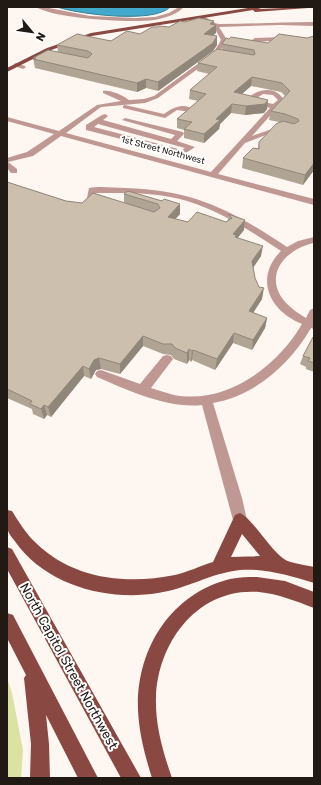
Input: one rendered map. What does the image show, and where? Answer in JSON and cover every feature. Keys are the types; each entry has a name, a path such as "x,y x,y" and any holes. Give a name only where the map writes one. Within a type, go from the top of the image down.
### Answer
{"main road":[{"path":"7,70 40,53 102,33 263,7"},
{"path":"230,13 308,7"},
{"path":"296,8 314,8"},
{"path":"7,516 22,538 38,555 56,568 91,582 127,588 153,587 178,581 218,567 253,562 279,565 314,575"},
{"path":"240,520 255,540 279,565"},
{"path":"218,567 232,540 240,520"},
{"name":"North Capitol Street Northwest","path":"7,554 131,778"},
{"path":"162,778 151,740 148,712 148,687 156,653 166,633 178,617 201,598 220,590 240,585 260,584 278,586 298,592 314,600"},
{"path":"7,621 88,778"},
{"path":"32,671 40,738 40,778"}],"street":[{"path":"38,7 64,14 136,20 160,17 175,12 180,7"},
{"path":"127,102 134,99 151,96 175,86 187,74 215,54 225,43 221,32 216,26 202,17"},
{"path":"216,26 274,22 314,24"},
{"path":"150,25 155,31"},
{"path":"221,32 238,31"},
{"path":"255,40 284,39"},
{"path":"40,53 52,55"},
{"path":"215,54 222,56"},
{"path":"16,65 23,67"},
{"path":"187,74 199,76"},
{"path":"105,92 115,95 127,102"},
{"path":"7,160 30,154 100,106 145,101 151,96"},
{"path":"112,104 164,116 176,108 191,110"},
{"path":"215,171 275,107"},
{"path":"90,112 180,134 173,141"},
{"name":"1st Street Northwest","path":"7,113 63,131"},
{"path":"97,121 191,147 183,153 89,128 97,121 105,116"},
{"name":"1st Street Northwest","path":"7,119 63,131 215,171 314,194"},
{"path":"261,122 287,128"},
{"path":"241,143 278,129"},
{"path":"234,150 247,153"},
{"path":"7,164 14,171"},
{"name":"1st Street Northwest","path":"215,171 314,202"},
{"path":"110,204 91,198 92,190 149,191 190,200 209,211 236,219 287,251"},
{"path":"241,233 266,238"},
{"path":"311,324 292,315 278,302 271,284 271,274 277,261 287,251 312,237"},
{"path":"101,374 142,390 176,400 206,399 232,394 268,374 283,360 311,324 314,312"},
{"path":"142,390 167,359"},
{"path":"206,399 240,520"}],"green space":[{"path":"7,678 12,693 23,750 21,778 7,778"}],"water":[{"path":"57,7 170,7 161,12 149,15 115,16 98,15"}],"building":[{"path":"199,18 214,21 210,24 216,25 204,34 217,36 213,43 158,82 146,79 137,83 33,59 48,50 88,58 92,54 88,51 57,45 77,34 111,41 127,31 140,34 152,27 169,27 180,21 185,22"},
{"path":"279,34 307,38 314,36 314,163 305,175 243,158 253,148 259,149 259,142 276,124 283,121 294,124 299,121 298,119 285,114 271,111 290,91 282,83 252,77 234,92 268,100 265,104 246,106 232,104 216,119 220,120 204,134 184,129 192,122 177,119 206,94 190,90 217,67 198,63 217,49 255,54 254,50 222,44 226,38 229,39 231,37 268,43"},
{"path":"7,182 66,201 82,203 93,193 154,212 160,208 158,204 124,194 128,191 162,201 164,199 180,204 168,217 188,222 197,212 226,222 232,218 228,214 245,220 233,234 236,235 235,237 263,246 252,261 255,278 259,287 264,288 249,311 267,318 253,340 234,333 217,359 189,349 187,353 175,348 172,344 163,344 143,336 120,364 99,358 94,360 89,369 83,366 48,407 44,405 41,409 30,404 32,401 7,389"},
{"path":"313,337 314,363 308,361 310,358 303,356"}]}
